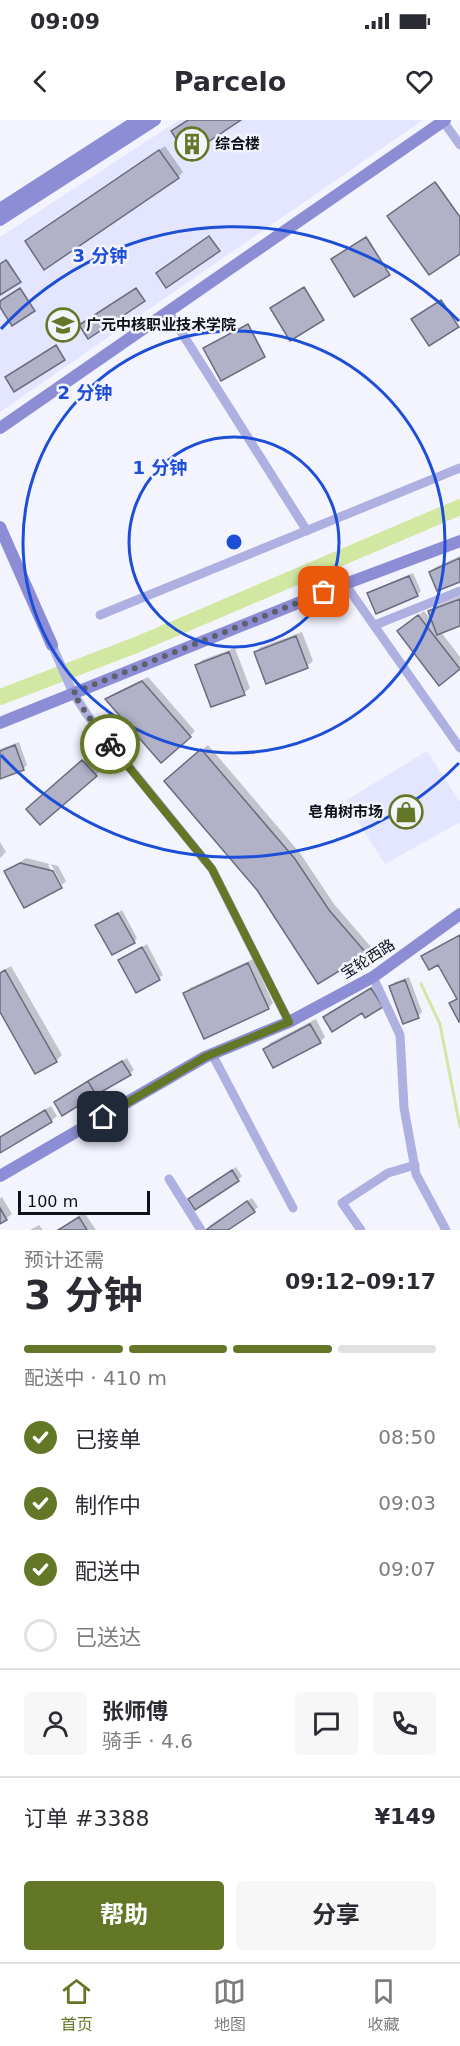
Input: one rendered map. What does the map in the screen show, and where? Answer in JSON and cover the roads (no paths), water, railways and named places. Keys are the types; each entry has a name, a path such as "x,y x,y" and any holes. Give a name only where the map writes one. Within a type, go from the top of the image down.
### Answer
{"street":[{"path":"0,209 138,120"},
{"path":"0,220 154,120"},
{"path":"0,428 444,120 460,145"},
{"path":"168,311 307,531"},
{"path":"100,615 460,468"},
{"path":"0,527 71,688 88,716 212,869 289,1022"},
{"path":"0,723 71,688 460,541"},
{"path":"345,584 460,748"},
{"path":"375,625 460,591"},
{"name":"宝轮西路","path":"0,1176 212,1054 289,1022 373,976 460,915"},
{"path":"373,976 400,1035 404,1108 416,1174 446,1230"},
{"path":"212,1054 293,1208"},
{"path":"361,1230 342,1203 387,1173 415,1165"},
{"path":"169,1179 201,1230"}],"waterway":[{"path":"0,697 136,645 460,507"},
{"path":"421,984 440,1024 460,1127"}],"place":[{"name":"综合楼","path":"192,144"},
{"name":"广元中核职业技术学院","path":"63,325"},
{"name":"皂角树市场","path":"406,812"}]}
